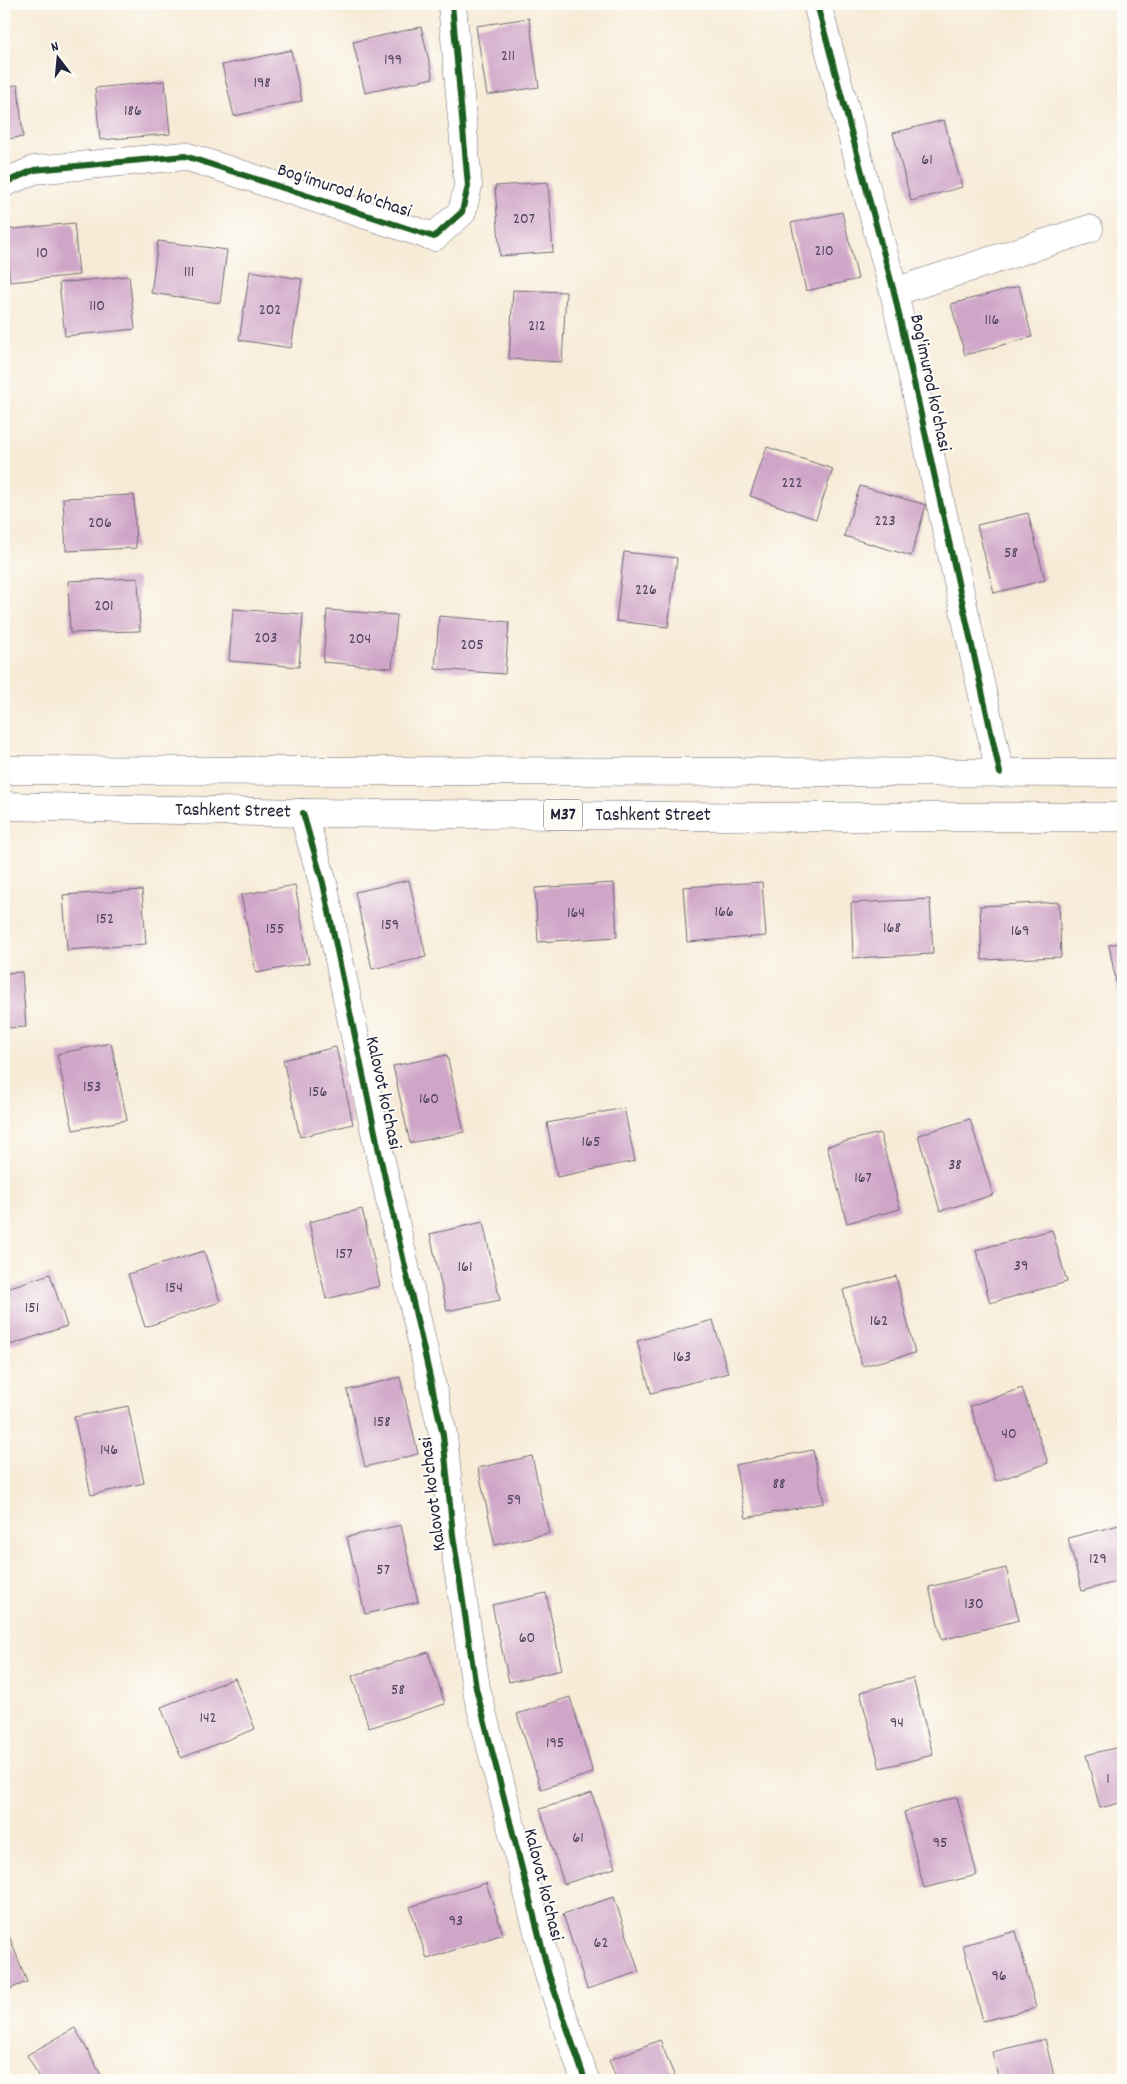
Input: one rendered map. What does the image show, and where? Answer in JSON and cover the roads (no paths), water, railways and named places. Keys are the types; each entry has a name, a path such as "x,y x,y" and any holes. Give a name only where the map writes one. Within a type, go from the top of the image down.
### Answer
{"main road":[{"name":"Bog'imurod ko'chasi","path":"4,183 34,170 185,156 434,237 462,212 468,186 452,4"},
{"name":"Bog'imurod ko'chasi","path":"817,4 894,292 1000,772"},
{"name":"Bog'imurod ko'chasi","path":"894,292 1089,229"},
{"name":"M37","path":"4,770 1123,773"},
{"name":"Tashkent Street","path":"4,806 303,813 793,817 1123,817"},
{"name":"Kalovot ko'chasi","path":"303,813 323,884 380,1156 443,1435 454,1535 476,1688 549,1975 585,2080"}]}
